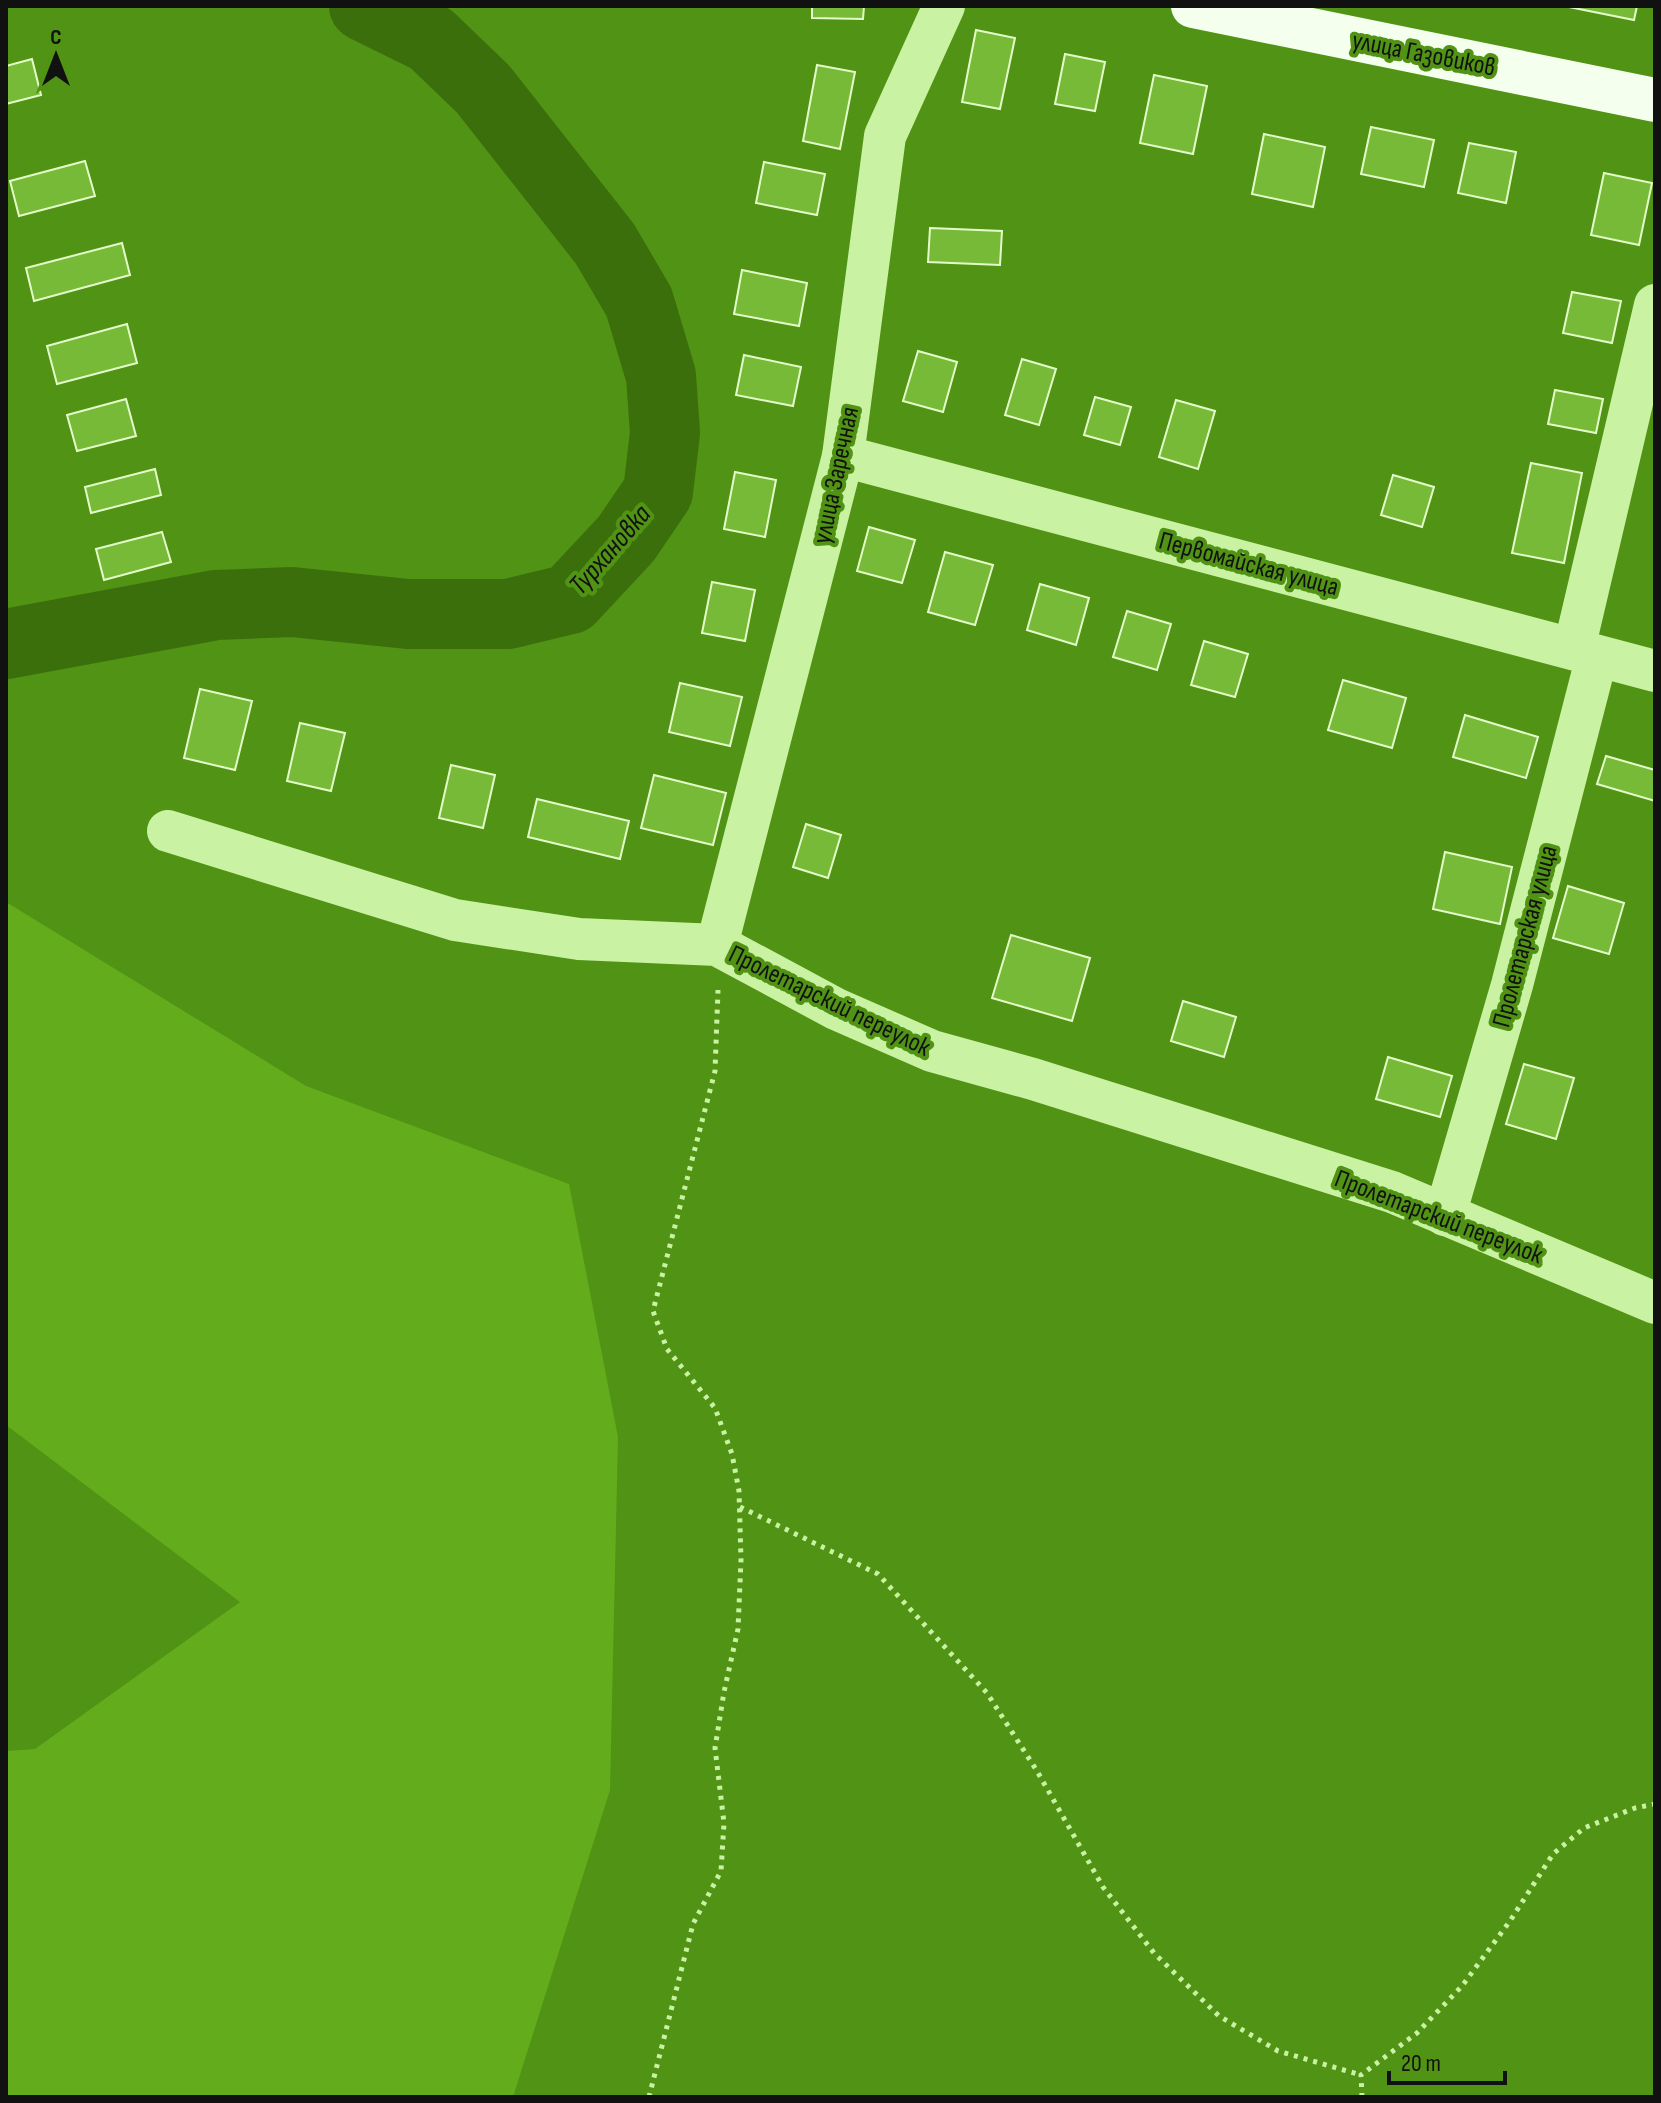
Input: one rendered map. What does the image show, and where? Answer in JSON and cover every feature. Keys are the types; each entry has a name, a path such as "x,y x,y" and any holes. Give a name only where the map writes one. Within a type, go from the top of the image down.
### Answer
{"main road":[{"name":"улица Газовиков","path":"1193,6 1655,100"}],"street":[{"name":"улица Заречная","path":"717,945 843,456 885,136 944,6"},
{"name":"Пролетарская улица","path":"1445,1215 1512,985 1586,652 1655,305"},
{"name":"Первомайская улица","path":"843,456 1655,671"},
{"name":"Пролетарский переулок","path":"168,831 455,920 579,939 717,945 836,1009 932,1051 1033,1079 1392,1192 1655,1303"}],"path":[{"path":"649,2097 693,1924 721,1871 724,1823 715,1748 738,1629 740,1507 732,1454 715,1408 667,1349 653,1311 715,1071 719,1009 717,945"},
{"path":"740,1507 878,1574 987,1693 1037,1771 1103,1887 1154,1953 1219,2016 1278,2051 1361,2075"},
{"path":"1361,2075 1417,2033 1462,1986 1510,1921 1553,1854 1584,1828 1635,1808 1655,1804"},
{"path":"1361,2075 1362,2097"}],"green space":[{"path":"6,902 306,1086 569,1184 618,1437 610,1790 513,2097 6,2097 6,1751 35,1749 240,1602 6,1425"}],"building":[{"path":"812,6 864,6 863,19 812,18"},
{"path":"1564,6 1637,6 1634,20"},
{"path":"976,30 1015,38 1000,109 962,102"},
{"path":"1065,54 1105,62 1095,111 1055,104"},
{"path":"32,59 41,95 6,104 6,66"},
{"path":"817,65 855,72 840,149 803,141"},
{"path":"1154,75 1207,86 1193,154 1140,143"},
{"path":"1371,127 1434,140 1424,187 1361,174"},
{"path":"1264,134 1325,147 1313,207 1252,194"},
{"path":"1469,143 1516,152 1506,203 1458,193"},
{"path":"85,161 95,196 19,216 10,181"},
{"path":"764,162 825,174 817,215 756,203"},
{"path":"1604,173 1652,183 1639,245 1591,235"},
{"path":"930,228 1002,231 1000,265 928,262"},
{"path":"122,243 130,275 34,301 26,268"},
{"path":"742,270 807,283 799,326 734,314"},
{"path":"1572,292 1621,301 1612,343 1563,333"},
{"path":"127,324 137,363 57,384 47,346"},
{"path":"918,351 957,362 943,412 903,401"},
{"path":"744,355 801,367 793,406 736,395"},
{"path":"1022,359 1056,369 1039,425 1005,415"},
{"path":"1555,390 1603,399 1596,433 1548,424"},
{"path":"1095,397 1131,407 1120,445 1084,435"},
{"path":"126,399 136,436 77,451 67,415"},
{"path":"1176,400 1215,411 1198,469 1159,457"},
{"path":"1531,463 1582,473 1564,563 1512,553"},
{"path":"155,469 161,495 91,513 85,487"},
{"path":"735,472 776,480 765,537 724,529"},
{"path":"1393,475 1434,487 1422,527 1381,515"},
{"path":"869,527 915,540 902,583 857,571"},
{"path":"162,532 171,562 104,580 96,549"},
{"path":"945,552 993,565 975,625 928,612"},
{"path":"712,582 755,590 745,641 702,633"},
{"path":"1040,584 1089,598 1076,645 1027,630"},
{"path":"1127,611 1171,624 1157,670 1113,657"},
{"path":"1204,641 1248,654 1235,697 1191,685"},
{"path":"1343,680 1406,698 1392,748 1328,730"},
{"path":"680,683 742,697 730,746 669,732"},
{"path":"200,689 252,701 235,770 184,758"},
{"path":"1465,715 1538,737 1526,778 1453,757"},
{"path":"300,723 345,733 331,791 287,781"},
{"path":"1606,756 1655,770 1655,801 1597,784"},
{"path":"451,765 495,775 483,828 439,818"},
{"path":"654,775 726,793 713,845 641,828"},
{"path":"537,799 629,821 620,859 528,837"},
{"path":"806,824 841,835 828,878 793,867"},
{"path":"1445,852 1512,867 1500,924 1433,909"},
{"path":"1568,886 1624,903 1609,954 1553,938"},
{"path":"1011,935 1090,958 1072,1021 992,998"},
{"path":"1183,1001 1236,1017 1224,1057 1171,1041"},
{"path":"1388,1057 1452,1076 1440,1117 1376,1099"},
{"path":"1524,1064 1574,1078 1556,1139 1506,1124"}],"waterway":[{"name":"Турхановка","path":"6,644 216,605 292,602 408,614 508,614 570,599 626,539 658,492 665,433 661,376 639,302 605,244 483,89 431,39 364,6"}]}
